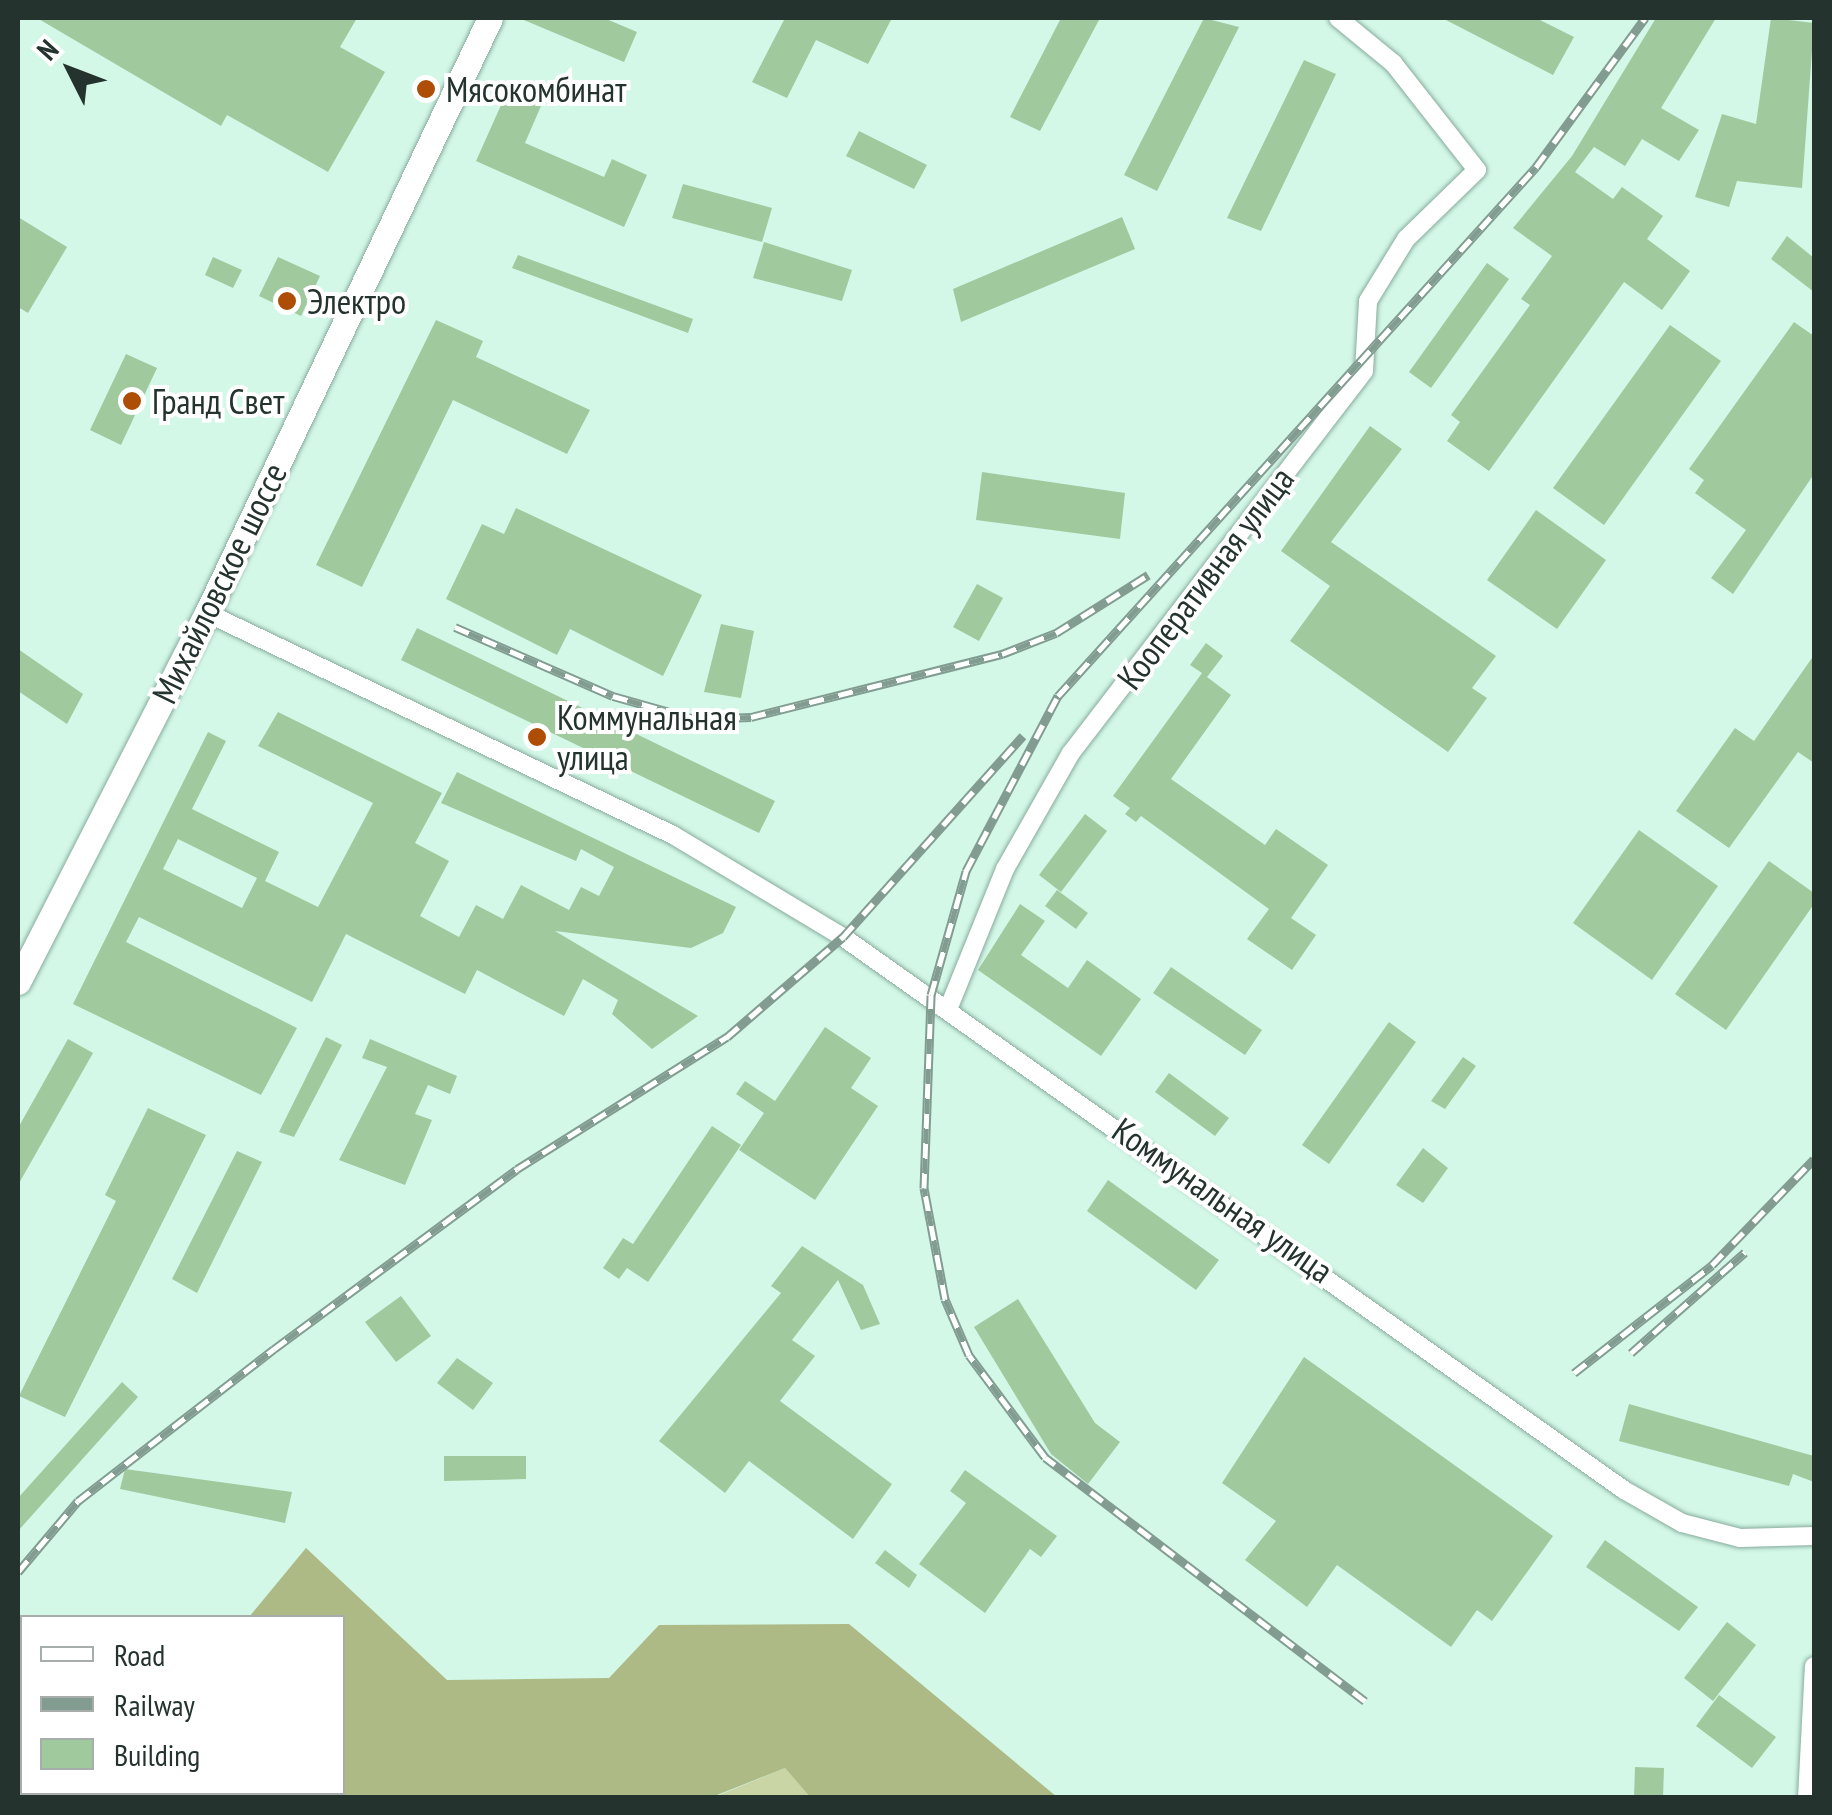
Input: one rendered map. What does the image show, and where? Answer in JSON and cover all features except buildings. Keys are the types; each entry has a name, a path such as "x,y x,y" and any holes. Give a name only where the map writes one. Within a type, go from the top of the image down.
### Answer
{"main road":[{"name":"Михайловское шоссе","path":"18,982 207,613 490,18"}],"street":[{"name":"Кооперативная улица","path":"949,1007 1005,868 1071,753 1364,370 1368,301 1406,239 1477,170 1393,63 1338,18"},
{"name":"Коммунальная улица","path":"207,613 673,835 949,1007 1624,1490 1682,1523 1740,1538 1814,1536"},
{"path":"1807,1798 1814,1666"}],"green space":[{"path":"306,1548 447,1680 609,1678 659,1625 849,1624 1057,1797 810,1797 785,1768 712,1797 184,1797 345,1795 345,1615 251,1615"},
{"path":"785,1768 810,1797 712,1798"}],"railway":[{"path":"1365,1701 1045,1457 969,1355 945,1299 924,1188 931,995 966,871 1058,696 1536,167 1645,18"},
{"path":"455,627 613,696 695,719 751,717 1002,654 1056,633 1148,575"},
{"path":"18,1572 78,1501 274,1349 517,1169 727,1037 843,937 1023,736"},
{"path":"1574,1373 1712,1265 1814,1159"},
{"path":"1631,1353 1745,1252"}],"place":[{"name":"Мясокомбинат","path":"426,89"},
{"name":"Электро","path":"287,301"},
{"name":"Гранд Свет","path":"132,401"},
{"name":"Коммунальная улица","path":"537,737"}]}
